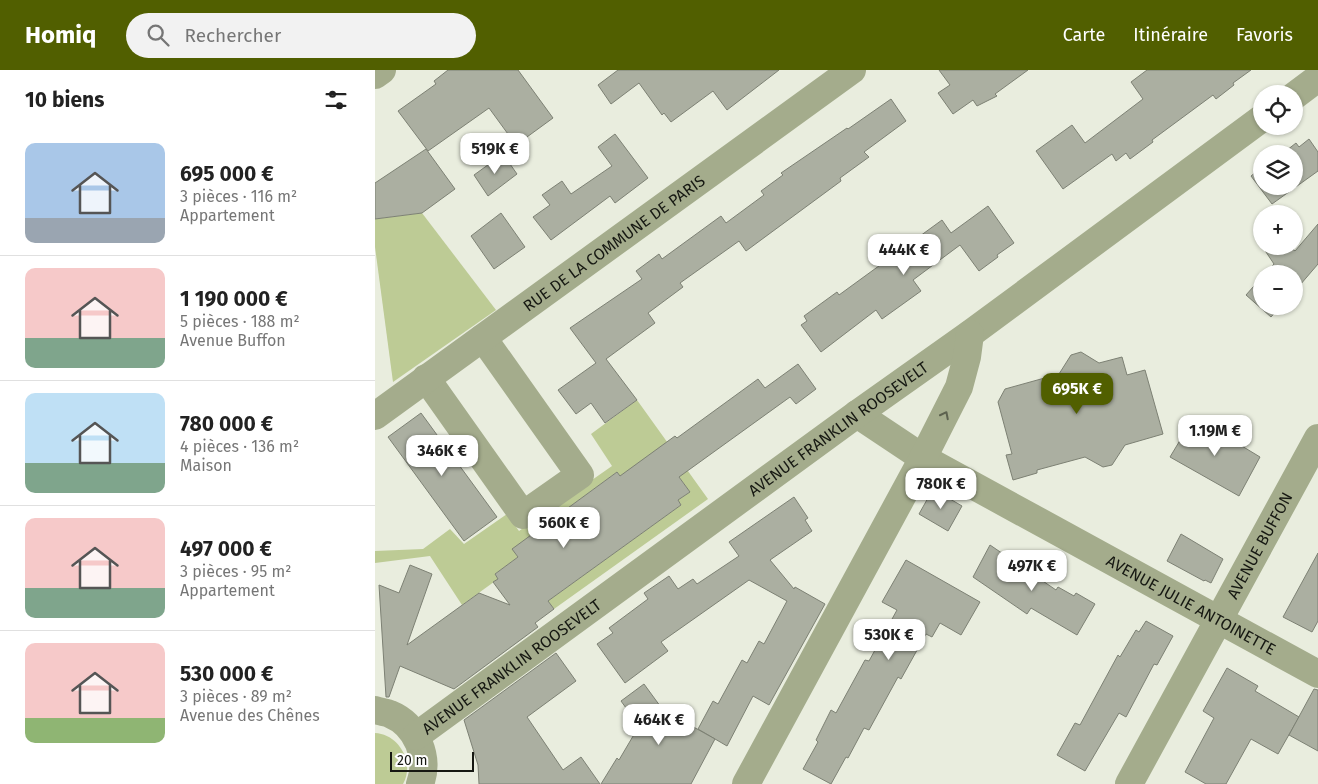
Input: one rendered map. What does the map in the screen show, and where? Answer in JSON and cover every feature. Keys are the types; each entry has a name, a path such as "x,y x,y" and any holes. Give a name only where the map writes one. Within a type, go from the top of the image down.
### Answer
{"street":[{"path":"375,75 382,70"},
{"name":"RUE DE LA COMMUNE DE PARIS","path":"375,416 852,70"},
{"path":"1303,89 1318,78"},
{"name":"AVENUE FRANKLIN ROOSEVELT","path":"416,736 857,414 970,334 1253,125"},
{"path":"746,784 923,458 959,387 967,357 970,334"},
{"path":"426,378 523,515 579,475 483,338"},
{"name":"AVENUE JULIE ANTOINETTE","path":"857,414 923,458 1318,674"},
{"name":"AVENUE BUFFON","path":"1129,784 1318,438"},
{"path":"375,710 391,714 405,723 416,736 422,750 424,766 420,784"}],"green space":[{"path":"422,213 496,310 393,382 375,247 375,219"},
{"path":"637,400 708,499 554,609 548,601 681,505 678,500 690,492 659,449 621,478 617,472 530,536 515,553 518,557 495,574 498,579 462,605 430,556 375,563 375,551 423,549 450,529 464,544 507,514 519,531 612,466 591,434"},
{"path":"375,733 391,738 403,751 407,767 403,784 375,784"}],"building":[{"path":"448,70 518,70 553,118 516,145 489,108 428,151 398,111 436,84 434,81"},
{"path":"618,70 779,70 727,110 713,91 671,122 664,113 662,115 639,83 611,104 598,85"},
{"path":"939,70 1028,70 995,94 997,96 977,106 973,100 953,114 938,93 950,85"},
{"path":"1147,70 1251,70 1216,99 1213,95 1152,140 1153,142 1130,159 1126,153 1116,161 1112,154 1063,189 1036,151 1072,125 1085,143 1143,99 1131,82"},
{"path":"891,99 906,121 864,152 869,157 840,178 841,181 746,251 739,241 680,283 683,287 648,313 655,323 606,359 637,400 605,423 591,403 576,414 558,390 596,363 570,328 642,279 636,271 659,254 662,259 721,216 726,223 764,195 761,191 783,175 781,173"},
{"path":"615,134 648,178 615,203 610,196 551,240 533,217 550,205 542,195 562,181 571,194 612,166 598,147"},
{"path":"1309,139 1318,152 1318,171 1303,182 1303,145"},
{"path":"426,149 455,189 422,213 375,219 375,183"},
{"path":"503,154 517,174 488,196 474,175"},
{"path":"1265,195 1285,195 1272,204"},
{"path":"988,206 1014,243 997,255 998,257 979,271 960,245 913,280 921,291 882,319 876,310 821,352 801,325 807,321 804,316 837,292 839,295 942,220 951,233"},
{"path":"501,213 525,247 494,269 471,236"},
{"path":"1318,224 1318,264 1303,282 1303,265 1273,265 1268,255 1303,255 1303,242"},
{"path":"1253,287 1253,301 1246,295"},
{"path":"1081,352 1099,363 1122,357 1127,375 1145,370 1163,434 1125,445 1112,465 1103,467 1085,457 1037,470 1037,473 1013,480 1006,455 1012,454 998,402 1005,389 1059,374 1071,355"},
{"path":"798,364 816,389 796,404 790,397 679,477 690,492 678,500 681,505 548,601 554,609 535,623 538,627 454,689 400,666 389,697 386,697 379,585 399,593 410,565 432,574 407,645 479,593 510,605 493,582 498,579 495,574 518,557 512,549 617,472 620,476 675,436 677,438 758,379 765,388"},
{"path":"421,413 497,517 464,541 388,437"},
{"path":"1194,417 1260,457 1239,496 1170,457"},
{"path":"933,489 962,506 948,531 919,514"},
{"path":"794,497 808,518 805,520 812,531 770,560 794,589 795,587 825,604 769,705 753,696 727,746 698,729 713,701 718,704 742,660 747,663 759,641 764,644 787,601 749,580 661,642 668,651 625,683 597,644 613,633 609,628 648,599 644,593 669,576 678,589 693,579 697,584 739,556 729,542"},
{"path":"1181,534 1223,559 1211,583 1167,561"},
{"path":"990,545 1056,590 1058,587 1074,596 1076,593 1095,604 1077,635 1031,608 1027,614 973,577"},
{"path":"1318,553 1318,621 1312,632 1283,617"},
{"path":"906,560 980,602 961,635 940,623 932,637 926,634 901,679 898,677 869,730 864,728 831,784 803,769 818,742 816,740 831,710 836,713 865,660 869,661 897,610 882,602"},
{"path":"1146,621 1173,636 1157,665 1154,664 1126,717 1119,713 1085,771 1057,755 1075,723 1080,725 1118,655 1120,657 1136,630 1139,632"},
{"path":"556,653 576,681 527,717 563,770 581,757 600,784 479,784 478,765 464,720"},
{"path":"1227,668 1258,686 1255,691 1299,717 1278,754 1251,739 1226,784 1206,784 1185,772 1214,718 1203,711"},
{"path":"644,684 663,710 715,739 691,784 601,784 617,758 619,760 639,726 621,701"},
{"path":"1314,689 1318,690 1318,751 1289,735"}]}
